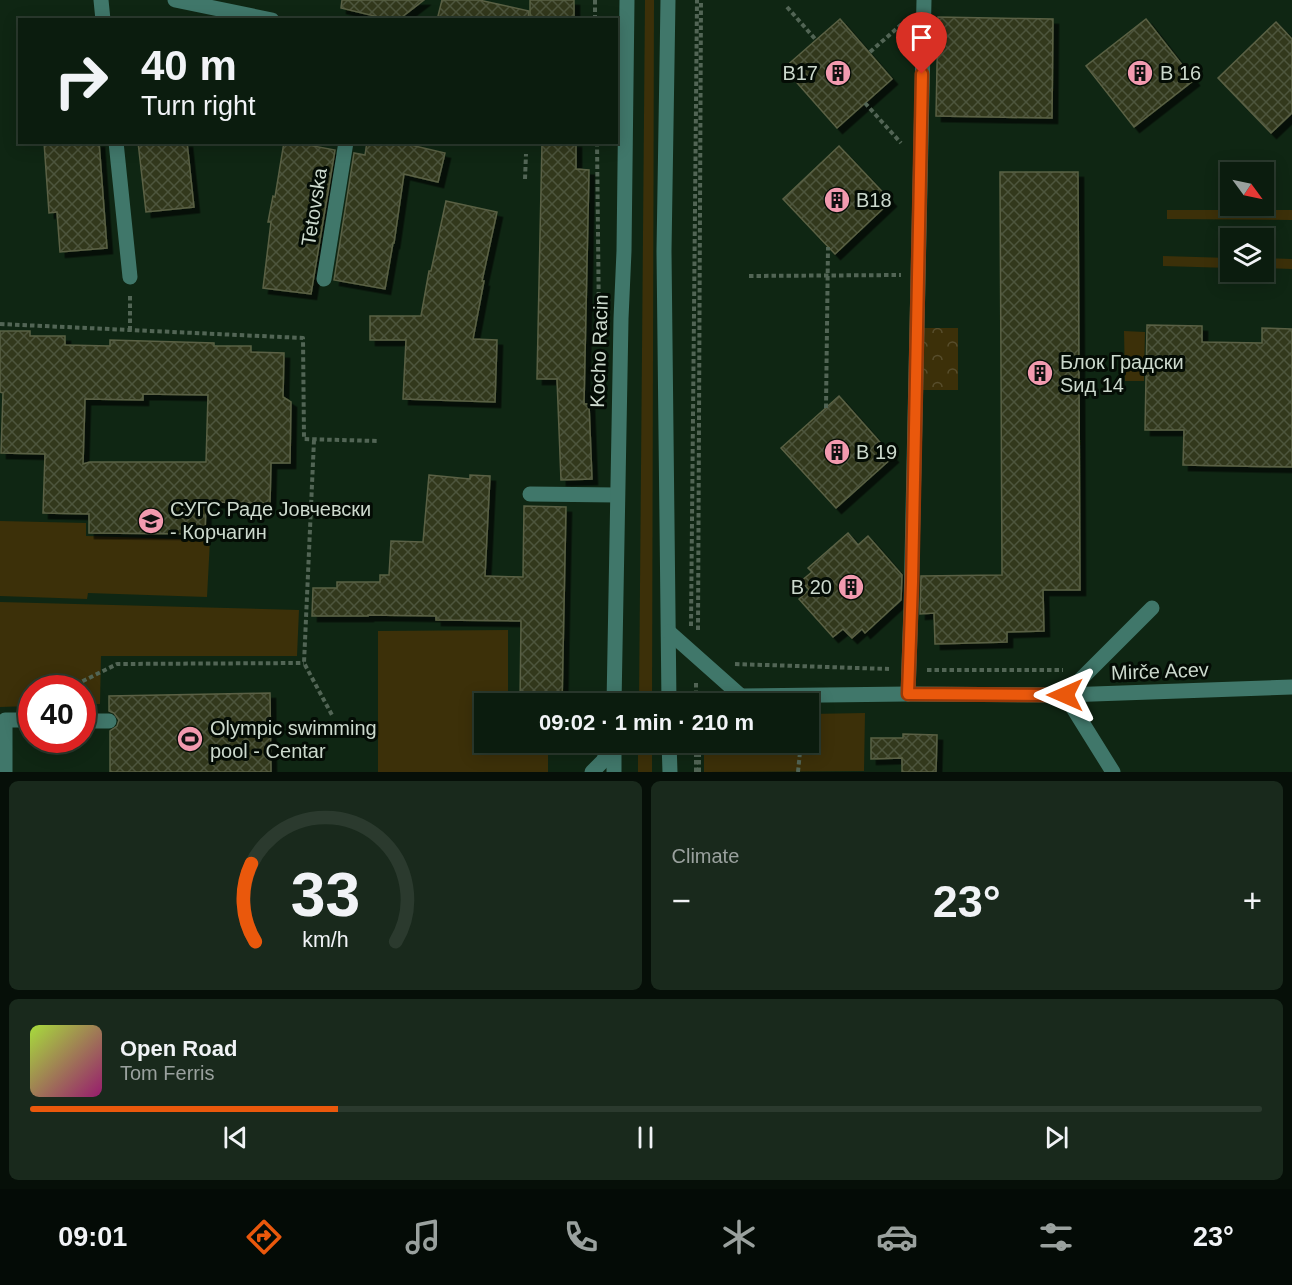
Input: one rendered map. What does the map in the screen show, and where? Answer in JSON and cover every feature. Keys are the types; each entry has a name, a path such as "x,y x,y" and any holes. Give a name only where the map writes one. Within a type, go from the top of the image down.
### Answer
{"street":[{"path":"101,0 103,18"},
{"path":"174,0 262,18"},
{"name":"Kocho Racin","path":"614,693 624,251 621,95 627,0"},
{"path":"668,0 664,250 669,693"},
{"path":"908,694 924,3"},
{"path":"116,144 130,277"},
{"name":"Tetovska","path":"324,279 346,144"},
{"path":"530,494 617,495"},
{"path":"1113,772 1065,695 1152,608"},
{"name":"Mirče Acev","path":"669,632 696,656 729,693"},
{"name":"Mirče Acev","path":"819,697 908,694 1065,695 1292,687"},
{"path":"5,772 5,720 18,720"},
{"path":"96,721 110,721"},
{"path":"592,772 608,753"},
{"path":"614,753 614,772"},
{"path":"669,753 670,772"}],"path":[{"path":"595,0 595,18"},
{"path":"696,693 696,656 691,642 691,630 699,0"},
{"path":"870,52 924,3"},
{"path":"787,7 816,40"},
{"path":"865,103 920,165"},
{"path":"525,179 526,154"},
{"path":"826,408 828,247"},
{"path":"749,276 918,275"},
{"path":"130,301 130,331"},
{"path":"0,324 303,338 304,439 378,441"},
{"path":"314,440 304,663 333,717"},
{"path":"95,675 117,664 304,663"},
{"path":"734,664 909,669 1162,670"},
{"path":"697,772 698,753"},
{"path":"798,772 800,753"}],"green space":[{"path":"645,0 654,0 652,693 639,693"},
{"path":"1167,210 1220,210 1220,216 1274,216 1274,210 1292,210 1292,220 1167,219"},
{"path":"1163,256 1220,258 1220,268 1163,266"},
{"path":"1274,258 1292,259 1292,269 1274,268"},
{"path":"924,328 958,328 958,390 923,390"},
{"path":"1124,331 1145,332 1144,381 1125,381"},
{"path":"0,521 86,523 86,536 210,540 207,597 88,593 87,599 0,596"},
{"path":"0,602 299,610 297,656 101,656 100,704 96,704 96,675 18,675 18,706 0,707"},
{"path":"508,630 508,693 474,693 474,753 548,753 548,772 378,772 378,631"},
{"path":"865,713 864,771 704,772 704,753 819,753 819,714"},
{"path":"638,753 652,753 652,772 638,772"}],"building":[{"path":"342,0 424,0 401,18 383,18 341,8"},
{"path":"442,0 479,0 529,11 528,18 438,18"},
{"path":"530,0 574,0 574,18 530,18"},
{"path":"938,17 1053,19 1052,118 936,116"},
{"name":"B17","path":"840,19 892,79 837,128 784,68"},
{"name":"B 16","path":"1146,19 1194,80 1134,127 1086,66"},
{"path":"1276,22 1292,39 1292,113 1271,133 1218,78"},
{"path":"44,144 99,144 107,248 60,252 57,212 49,213"},
{"path":"138,144 187,144 194,207 146,212"},
{"path":"284,144 303,144 335,150 311,294 263,288 271,222 268,222 273,196 275,197"},
{"path":"367,144 407,144 445,153 438,182 404,174 385,289 334,280 354,153 365,155"},
{"path":"542,144 576,144 576,169 589,170 584,404 589,404 592,479 561,480 557,379 537,379"},
{"name":"B18","path":"839,146 891,201 835,254 783,199"},
{"name":"Блок Градски Sид 14","path":"1000,172 1078,172 1080,590 1043,590 1044,631 1007,632 1007,642 935,644 934,613 920,614 921,576 1002,575"},
{"path":"446,201 497,212 482,281 484,281 473,339 497,340 495,402 403,399 406,340 370,340 370,316 421,316"},
{"path":"1147,325 1202,326 1202,342 1262,343 1262,328 1292,329 1292,467 1183,465 1184,430 1145,430"},
{"path":"0,331 30,331 30,336 65,336 65,345 110,346 110,340 214,343 214,346 251,346 251,352 284,353 283,397 291,402 290,463 271,463 270,503 206,502 205,534 89,533 89,514 43,513 45,454 1,453 3,393 0,392","holes":["143,394 208,395 206,462 90,462 83,464 85,399 143,400"]},
{"name":"B 19","path":"839,396 893,457 836,508 781,448"},
{"path":"429,475 470,479 470,475 490,476 485,576 523,577 524,506 566,507 562,693 520,693 521,621 436,620 436,616 312,616 313,588 337,588 337,582 380,582 380,575 389,575 391,541 423,542"},
{"name":"B 20","path":"848,533 858,545 868,536 902,575 901,600 865,633 862,629 852,638 843,629 833,637 799,599 809,590 801,581 812,572 808,568"},
{"name":"Olympic swimming pool - Centar","path":"270,693 271,772 110,772 110,731 117,726 119,720 114,713 109,711 109,696"},
{"path":"903,734 937,735 936,772 902,772 902,758 871,759 871,738 903,738"}],"place":[{"name":"B17","path":"838,73"},
{"name":"B 16","path":"1140,73"},
{"name":"B18","path":"837,200"},
{"name":"Блок Градски Sид 14","path":"1040,373"},
{"name":"B 19","path":"837,452"},
{"name":"СУГС Раде Јовчевски - Корчагин","path":"151,521"},
{"name":"B 20","path":"851,587"},
{"name":"Olympic swimming pool - Centar","path":"190,739"}],"route":[{"path":"922,74 908,694 1065,695"}]}
